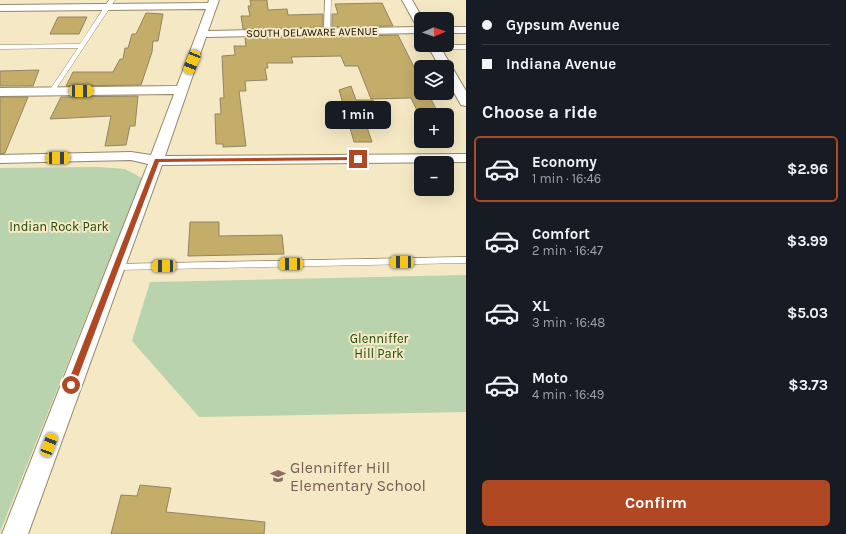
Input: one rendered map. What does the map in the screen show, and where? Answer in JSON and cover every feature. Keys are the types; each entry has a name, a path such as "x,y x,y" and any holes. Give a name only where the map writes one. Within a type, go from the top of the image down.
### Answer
{"street":[{"path":"407,0 414,12"},
{"path":"0,8 109,4 213,3 156,161 15,534"},
{"name":"SOUTH DELAWARE AVENUE","path":"203,34 414,30"},
{"path":"454,30 466,30"},
{"path":"454,82 466,102"},
{"path":"0,92 181,90"},
{"path":"0,158 131,156 156,161 466,158"}],"lane":[{"path":"327,32 328,0"},
{"path":"52,91 109,4"},
{"path":"0,47 82,46"},
{"path":"454,47 466,47"},
{"path":"116,267 466,260"}],"green space":[{"name":"Indian Rock Park","path":"99,167 125,169 142,178 0,532 0,168"},
{"name":"Glenniffer Hill Park","path":"466,275 466,412 199,417 132,341 150,282"}],"building":[{"path":"250,0 267,0 268,10 287,9 288,15 323,14 323,27 243,29 241,16 250,16 248,6 251,6"},
{"path":"382,3 393,26 332,27 332,14 338,14 335,4"},
{"path":"146,13 163,14 158,41 153,41 152,52 141,85 66,86 73,72 113,72 120,59 123,59 125,48 128,48 132,34 136,34"},
{"path":"58,17 87,17 79,34 50,34"},
{"path":"398,35 414,67 414,100 432,100 436,108 416,108 411,98 371,99 358,66 345,66 341,56 291,57 293,63 267,63 268,68 265,68 267,80 245,81 246,91 239,91 246,146 223,147 223,144 216,144 215,114 221,114 220,98 224,98 222,56 235,55 234,46 246,46 245,38"},
{"path":"39,70 33,86 0,86 0,71"},
{"path":"351,86 356,100 373,100 383,127 367,127 372,142 354,142 339,90"},
{"path":"138,96 135,126 130,126 126,145 105,146 111,116 50,119 61,97"},
{"path":"0,97 28,97 5,153 0,154"},
{"path":"190,222 219,222 219,236 282,235 284,254 188,256"},
{"path":"140,485 171,488 166,512 265,522 264,534 111,534 121,495 137,496"}],"place":[{"name":"Glenniffer Hill Elementary School","path":"278,476"}],"route":[{"path":"71,385 156,161 358,159"}]}
